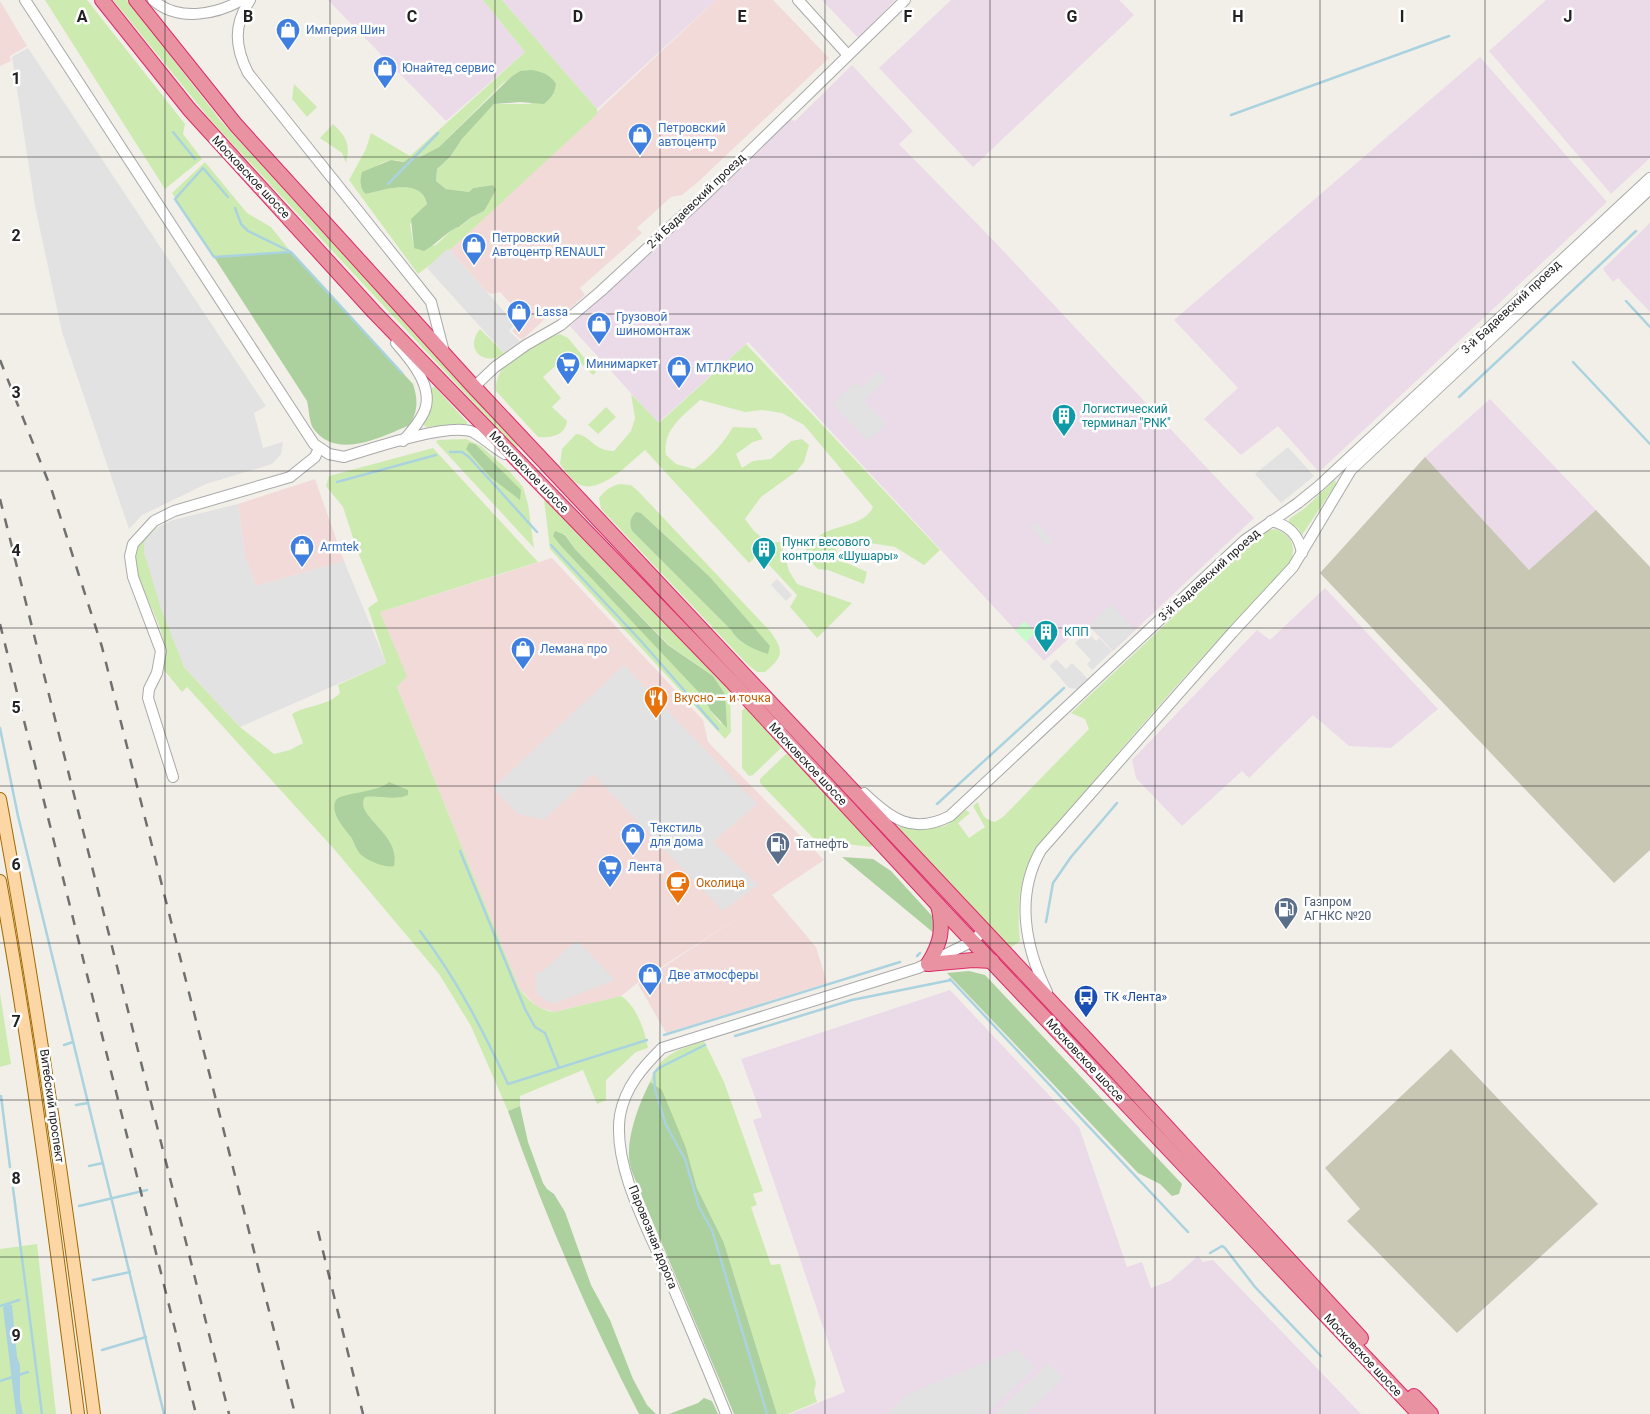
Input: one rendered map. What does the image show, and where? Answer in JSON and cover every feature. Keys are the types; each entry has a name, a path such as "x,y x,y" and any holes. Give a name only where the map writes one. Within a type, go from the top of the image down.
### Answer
{"highway":[{"name":"Московское шоссе","path":"102,0 202,124 374,312 733,683 938,904 1418,1414"},
{"name":"Московское шоссе","path":"136,0 236,125 474,387 695,625 984,930 1431,1414"},
{"path":"928,964 941,941 942,920 938,904"},
{"path":"928,964 973,960 992,961"}],"main road":[{"name":"Витебский проспект","path":"0,799 28,947 53,1106 94,1414"},
{"name":"Витебский проспект","path":"0,881 20,990 57,1246 78,1414"}],"street":[{"path":"25,0 299,422 319,448 329,454 344,457 444,431 462,430 471,432 504,453 514,456"},
{"path":"153,0 164,8 189,14 222,9 242,0"},
{"path":"250,0 239,20 237,32 239,53 248,73 431,302 444,353"},
{"path":"798,0 847,54"},
{"name":"2-й Бадаевский проезд","path":"474,387 495,367 526,345 560,325 601,291 707,193 904,0"},
{"name":"3-й Бадаевский проезд","path":"824,759 893,818 918,824 930,824 950,816 1238,546 1319,486 1650,178"},
{"name":"3-й Бадаевский проезд","path":"1052,1004 1030,952 1025,910 1029,878 1034,863 1042,850 1232,633 1279,585 1302,553 1351,470 1650,190"},
{"path":"374,312 386,332 415,367 424,384 427,396 425,411 403,441"},
{"path":"173,777 148,698 157,673 161,651 133,577 130,556 133,544 154,521 174,511 290,477 315,456 319,448"},
{"path":"1271,521 1286,526 1293,531 1301,545 1302,553"},
{"name":"Паровозная дорога","path":"726,1414 641,1211 621,1152 619,1130 624,1101 632,1083 662,1048 928,964 973,941 984,930"}],"shaded area":[{"path":"328,0 483,0 525,52 446,121"},
{"path":"502,0 716,0 597,109"},
{"name":"Петровский автоцентр","path":"716,0 773,0 829,58 698,182 682,195 671,197 637,228 642,233 580,288 585,295 567,311 560,305 522,340 512,331 518,325 508,313 511,304 500,292 491,294 486,291 450,250"},
{"path":"822,0 895,0 858,38"},
{"path":"951,0 1119,0 1134,15 973,167 879,68"},
{"path":"1546,0 1650,0 1650,158 1611,194 1489,51"},
{"path":"0,1 27,46 10,56 11,61 0,66"},
{"path":"28,48 266,406 254,413 263,448 283,442 281,454 272,464 206,484 142,515 129,529 62,332 35,206 12,57"},
{"path":"1480,57 1607,202 1319,472 1278,426 1241,455 1204,419 1238,388 1174,320"},
{"path":"852,65 913,131 899,144 992,239 1254,518 1113,651 1089,626 1077,635 1075,633 1044,661 748,342 658,423 570,326 661,244 790,119 795,121"},
{"path":"1650,223 1650,312 1618,278 1613,282 1603,269"},
{"path":"448,248 515,324 509,331 520,341 505,354 427,268"},
{"path":"879,371 887,379 864,401 886,424 868,441 833,404 856,382 861,388"},
{"path":"1490,399 1596,510 1529,570 1425,457"},
{"path":"1288,447 1314,476 1281,503 1255,474"},
{"path":"1425,457 1529,570 1596,510 1650,567 1650,850 1614,883 1320,573"},
{"path":"315,479 344,561 256,586 245,557 238,504"},
{"path":"238,504 245,557 256,586 344,561 386,663 240,727 184,667 161,609 144,552 144,543 160,526 173,520"},
{"path":"1037,522 1053,541 1048,546 1031,528"},
{"path":"552,558 703,720 708,742 824,860 772,895 816,947 827,983 666,1033 638,984 742,915 640,981 621,996 554,1012 537,1007 519,988 397,687 406,676 380,612"},
{"path":"777,579 792,595 786,601 771,585"},
{"path":"1325,588 1438,709 1391,748 1349,746 1313,715 1249,778 1242,771 1182,826 1136,778 1132,760 1257,630 1270,640"},
{"path":"1111,604 1135,629 1113,650 1089,625"},
{"path":"1087,632 1096,641 1099,638 1112,651 1092,670 1087,664 1091,660 1075,643"},
{"path":"1056,659 1066,669 1072,663 1088,679 1078,689 1069,688 1050,666"},
{"path":"624,665 757,804 713,842 758,885 723,911 593,774 544,820 518,814 493,788"},
{"path":"577,940 615,980 555,1003 547,1002 537,993 535,975 539,971 541,973"},
{"path":"950,990 1079,1127 1127,1267 1142,1262 1151,1288 1170,1281 1198,1256 1203,1262 1213,1260 1361,1414 790,1414 845,1392 753,1120 762,1117 741,1059"},
{"path":"1451,1049 1598,1204 1457,1333 1347,1221 1360,1209 1325,1168"},
{"path":"1017,1349 1035,1368 986,1414 887,1414 908,1394"},
{"path":"1049,1363 1064,1378 1026,1414 995,1414"}],"green space":[{"path":"45,0 87,0 185,124 183,134 202,159 165,189"},
{"path":"113,0 127,0 221,121 520,445 516,448 213,123"},
{"path":"483,0 502,0 597,109 597,114 450,250 418,274 349,180 366,149 371,133 410,156 525,52","holes":["520,71 531,104 494,104 462,139 450,157 437,169 436,181 446,189 469,192 473,188 493,185 484,211 470,218 460,227 454,228 436,245 414,248 410,224 427,204 418,190 401,187 366,194 362,190 360,184 369,173 384,162 390,160 404,162 409,158 420,157 439,147 502,84"]},
{"path":"532,70 546,74 556,84 554,93 549,100 544,104 520,102 494,104 462,139 450,157 437,169 436,181 446,189 469,192 473,188 493,185 496,190 484,211 455,228 424,251 414,248 411,219 427,204 423,196 418,190 401,187 366,194 361,184 362,172 391,160 404,162 409,158 420,157 439,147 511,77 520,71"},
{"path":"294,84 317,107 307,117 292,99"},
{"path":"333,124 344,137 348,146 346,163 342,153 320,138"},
{"path":"205,162 247,213 271,227 291,252 214,257 172,193"},
{"path":"291,252 413,384 416,405 415,415 410,425 373,440 346,445 334,443 323,438 313,428 307,401 214,257"},
{"path":"480,329 505,354 490,359 475,350 475,337"},
{"path":"560,334 568,338 596,372 593,375 570,353 543,377 561,398 552,407 567,421 566,426 557,435 538,437 496,391 497,380 509,361 518,354 528,347"},
{"path":"746,344 940,550 924,565 895,547 870,543 836,548 838,559 867,572 864,584 828,570 818,569 809,560 806,548 825,532 854,523 865,517 873,507 804,425 782,413 762,410 745,412 700,400 675,424 667,438 666,455 676,464 694,469 716,450 733,427 756,428 763,439 753,442 736,454 742,468 753,461 771,459 791,441 802,439 809,445 804,462 797,471 761,497 745,519 754,531 767,542 781,542 789,571 797,584 852,603 817,638 790,607 797,595 759,554 749,563 645,450 613,477 593,486 584,486 575,482 560,464 562,449 576,434 585,437 601,448 614,451 631,431 635,418 631,394 659,423"},
{"path":"435,387 467,424 426,427 423,424 431,397 430,388"},
{"path":"606,407 616,417 598,434 588,425"},
{"path":"466,439 481,446 509,471 523,487 528,504 534,548 436,442 438,440"},
{"path":"469,443 475,444 521,490 520,500 490,477 466,449"},
{"path":"433,448 538,562 380,612 407,676 397,687 519,988 534,1004 554,1012 621,996 631,1005 639,1019 648,1048 636,1052 606,1080 606,1100 597,1104 583,1070 520,1096 520,1106 508,1111 471,1026 439,974 334,849 187,687 182,692 164,670 162,633 138,572 136,559 138,547 146,536 160,526 148,537 144,552 184,667 240,727 274,754 290,750 303,743 292,714 330,700 340,693 338,685 386,663 368,608 378,601 357,550 343,507 326,486 329,476"},
{"path":"1335,480 1336,484 1302,535 1298,528 1289,523 1289,519 1305,508"},
{"path":"617,485 631,485 638,491 770,631 778,643 780,653 776,662 765,672 757,672 747,664 601,509 599,498 608,489","holes":["641,513 709,576 769,646 768,653 742,642 632,531"]},
{"path":"546,498 730,688 731,732 725,739 550,549 544,499","holes":["565,534 575,549 669,645 713,676 725,694 721,724 710,710 705,699 553,536"]},
{"path":"636,512 641,513 709,576 770,646 768,654 752,648 738,639 632,531 632,516"},
{"path":"1274,529 1287,535 1292,543 1293,552 1288,566 1180,682 1037,848 1022,881 1019,904 1020,941 1009,949 894,826 918,829 945,826 966,810 970,813 958,823 969,838 985,827 973,806 978,802 982,813 988,820 995,822 1003,817 1089,729 1085,719 1071,713 1256,539 1265,531"},
{"path":"555,531 565,535 575,549 668,645 713,676 725,694 727,728 710,710 705,699 561,546 553,536"},
{"path":"1025,621 1035,633 1026,642 1015,630"},
{"path":"745,707 778,741 781,748 753,775 749,776 742,768 742,711"},
{"path":"793,753 873,843 871,847 815,840 760,783 760,779 786,754"},
{"path":"389,782 408,790 408,795 397,798 365,797 363,804 371,819 391,844 395,855 394,866 390,867 376,863 360,854 351,837 338,820 334,810 336,800 339,798 377,788"},
{"path":"842,857 873,859 891,871 933,917 935,934"},
{"path":"969,971 985,975 1182,1184 1179,1194 1172,1196 1160,1184 1138,1173 947,973"},
{"path":"0,993 11,1064 0,1067"},
{"path":"704,1041 724,1082 763,1191 753,1194 757,1205 751,1207 771,1265 780,1264 816,1383 814,1392 817,1402 788,1414 777,1414 724,1243 697,1188 686,1148 650,1082 664,1059 686,1047"},
{"path":"650,1082 662,1090 686,1148 697,1188 724,1243 777,1414 734,1414 631,1169 629,1161 630,1138 638,1109"},
{"path":"520,1106 528,1142 543,1183 554,1194 565,1212 591,1285 610,1320 633,1379 647,1405 656,1414 639,1414 602,1340 568,1265 508,1111"},
{"path":"37,1244 56,1414 0,1414 0,1249"},
{"path":"704,1398 712,1401 718,1414 669,1414 698,1403"}],"water":[{"path":"6,1303 12,1305 17,1357 20,1365 20,1399 23,1414 16,1414 3,1308"}],"waterway":[{"path":"1231,115 1449,36"},
{"path":"173,132 195,159"},
{"path":"388,184 438,133"},
{"path":"228,197 203,168 175,199 214,257 290,252"},
{"path":"235,208 241,224 248,231 291,252 402,373"},
{"path":"1459,397 1636,231"},
{"path":"1626,301 1650,327"},
{"path":"1573,362 1650,444"},
{"path":"450,452 462,452 469,457 537,532"},
{"path":"337,482 436,455"},
{"path":"551,545 641,641 718,729"},
{"path":"937,804 1064,688"},
{"path":"0,728 18,816 164,1414"},
{"path":"1046,922 1053,883 1071,857 1117,803"},
{"path":"460,851 525,1009 535,1027 545,1033 559,1068"},
{"path":"420,931 468,1005 508,1084 647,1040"},
{"path":"917,956 920,953"},
{"path":"664,1035 900,962"},
{"path":"950,979 1188,1232"},
{"path":"735,1036 852,1000 951,980"},
{"path":"64,1045 73,1042"},
{"path":"705,1045 659,1068 654,1073 655,1090 666,1125 685,1159 699,1207 712,1230 767,1414"},
{"path":"1,1096 10,1167"},
{"path":"76,1105 88,1103"},
{"path":"89,1166 103,1163"},
{"path":"13,1188 42,1414"},
{"path":"79,1206 147,1190"},
{"path":"1210,1253 1222,1246 1225,1248 1255,1287 1321,1356"},
{"path":"93,1280 130,1272"},
{"path":"0,1306 19,1300"},
{"path":"102,1350 146,1337"},
{"path":"0,1381 28,1372"}],"railway":[{"path":"0,360 52,491 102,647 295,1414"},
{"path":"0,499 229,1414"},
{"path":"0,624 196,1414"},
{"path":"318,1231 363,1414"}],"place":[{"name":"Империя Шин","path":"288,51"},
{"name":"Юнайтед сервис","path":"385,89"},
{"name":"Петровский автоцентр","path":"640,156"},
{"name":"Петровский Автоцентр RENAULT","path":"474,266"},
{"name":"Lassa","path":"519,333"},
{"name":"Грузовой шиномонтаж","path":"599,345"},
{"name":"Минимаркет","path":"568,385"},
{"name":"МТЛКРИО","path":"679,389"},
{"name":"Логистический терминал \"PNK\"","path":"1064,437"},
{"name":"Armtek","path":"302,568"},
{"name":"Пункт весового контроля «Шушары»","path":"764,570"},
{"name":"КПП","path":"1046,653"},
{"name":"Лемана про","path":"523,670"},
{"name":"Вкусно — и точка","path":"656,719"},
{"name":"Текстиль для дома","path":"633,856"},
{"name":"Татнефть","path":"778,865"},
{"name":"Лента","path":"610,888"},
{"name":"Околица","path":"678,904"},
{"name":"Газпром АГНКС №20","path":"1286,930"},
{"name":"Две атмосферы","path":"650,996"},
{"name":"ТК «Лента»","path":"1086,1018"}]}
